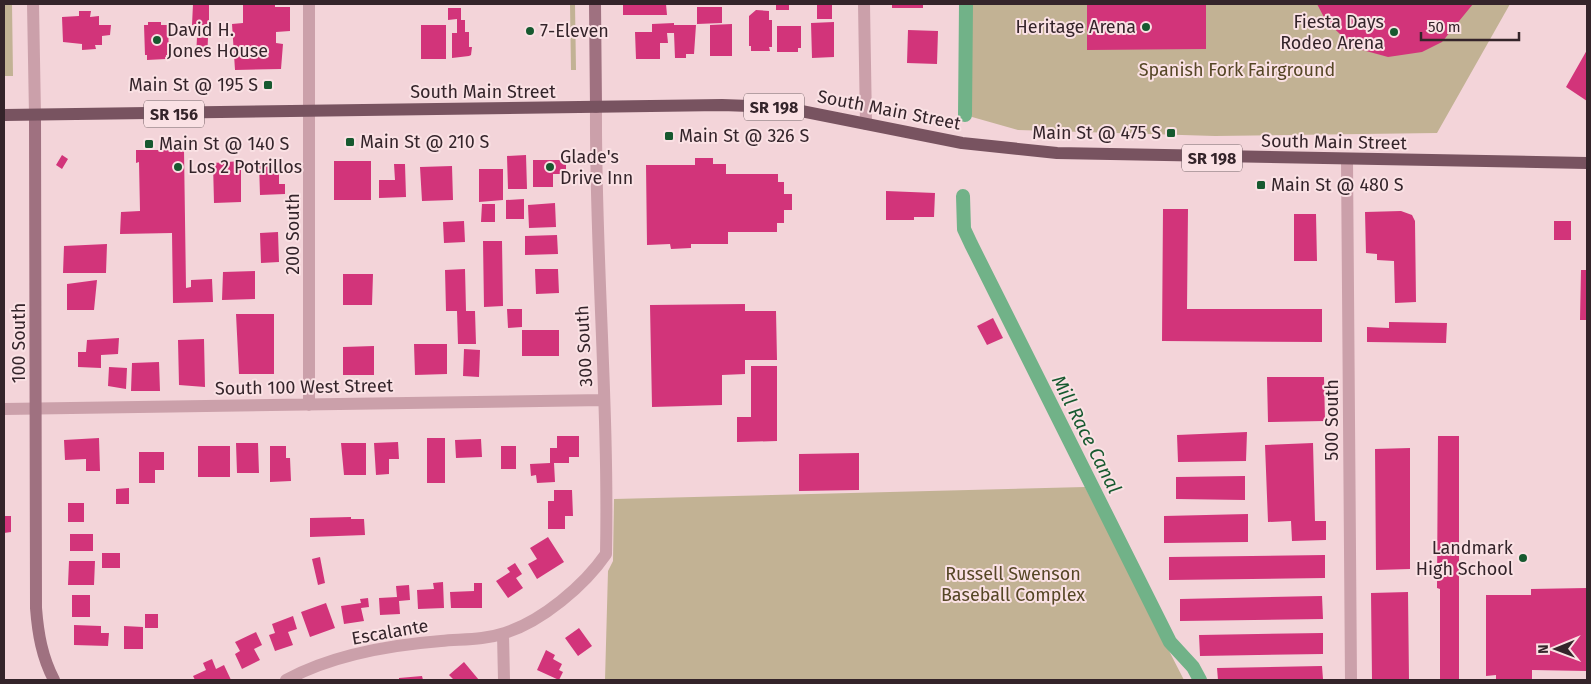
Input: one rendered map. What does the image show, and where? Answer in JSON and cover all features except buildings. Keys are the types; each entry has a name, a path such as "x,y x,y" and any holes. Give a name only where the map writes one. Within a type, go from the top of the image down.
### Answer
{"main road":[{"name":"South Main Street","path":"4,115 708,105 781,107 962,143 1057,154 1587,163"}],"street":[{"name":"100 South","path":"33,4 37,409 36,608 38,635 46,665 54,680"},
{"name":"200 South","path":"309,4 309,404"},
{"name":"300 South","path":"503,634 528,623 576,590 595,571 606,554 604,400 598,278 595,4"},
{"path":"864,4 866,124"},
{"name":"500 South","path":"1347,160 1351,680"},
{"name":"South 100 West Street","path":"4,409 604,400"},
{"path":"503,634 504,680"},
{"name":"Escalante","path":"286,680 334,661 364,653 403,645 476,639 503,634"}],"green space":[{"path":"4,4 12,4 13,76 4,76"},
{"path":"570,4 575,4 576,70 571,70"},
{"name":"Spanish Fork Fairground","path":"966,4 1510,4 1437,133 1215,136 1018,130 965,115"},
{"name":"Russell Swenson Baseball Complex","path":"1085,487 1184,680 605,680 608,571 613,561 614,499"}],"waterway":[{"name":"Mill Race Canal","path":"965,115 966,4"},
{"name":"Mill Race Canal","path":"963,196 964,229 971,244 1170,642 1193,667 1200,680"}],"place":[{"name":"Heritage Arena","path":"1146,27"},
{"name":"7-Eleven","path":"530,31"},
{"name":"Fiesta Days Rodeo Arena","path":"1394,32"},
{"name":"David H. Jones House","path":"157,40"},
{"name":"Main St @ 195 S","path":"268,85"},
{"name":"Main St @ 475 S","path":"1171,133"},
{"name":"Main St @ 326 S","path":"669,136"},
{"name":"Main St @ 210 S","path":"350,142"},
{"name":"Main St @ 140 S","path":"149,144"},
{"name":"Los 2 Potrillos","path":"178,167"},
{"name":"Glade's Drive Inn","path":"550,167"},
{"name":"Main St @ 480 S","path":"1261,185"},
{"name":"Landmark High School","path":"1523,558"}]}
